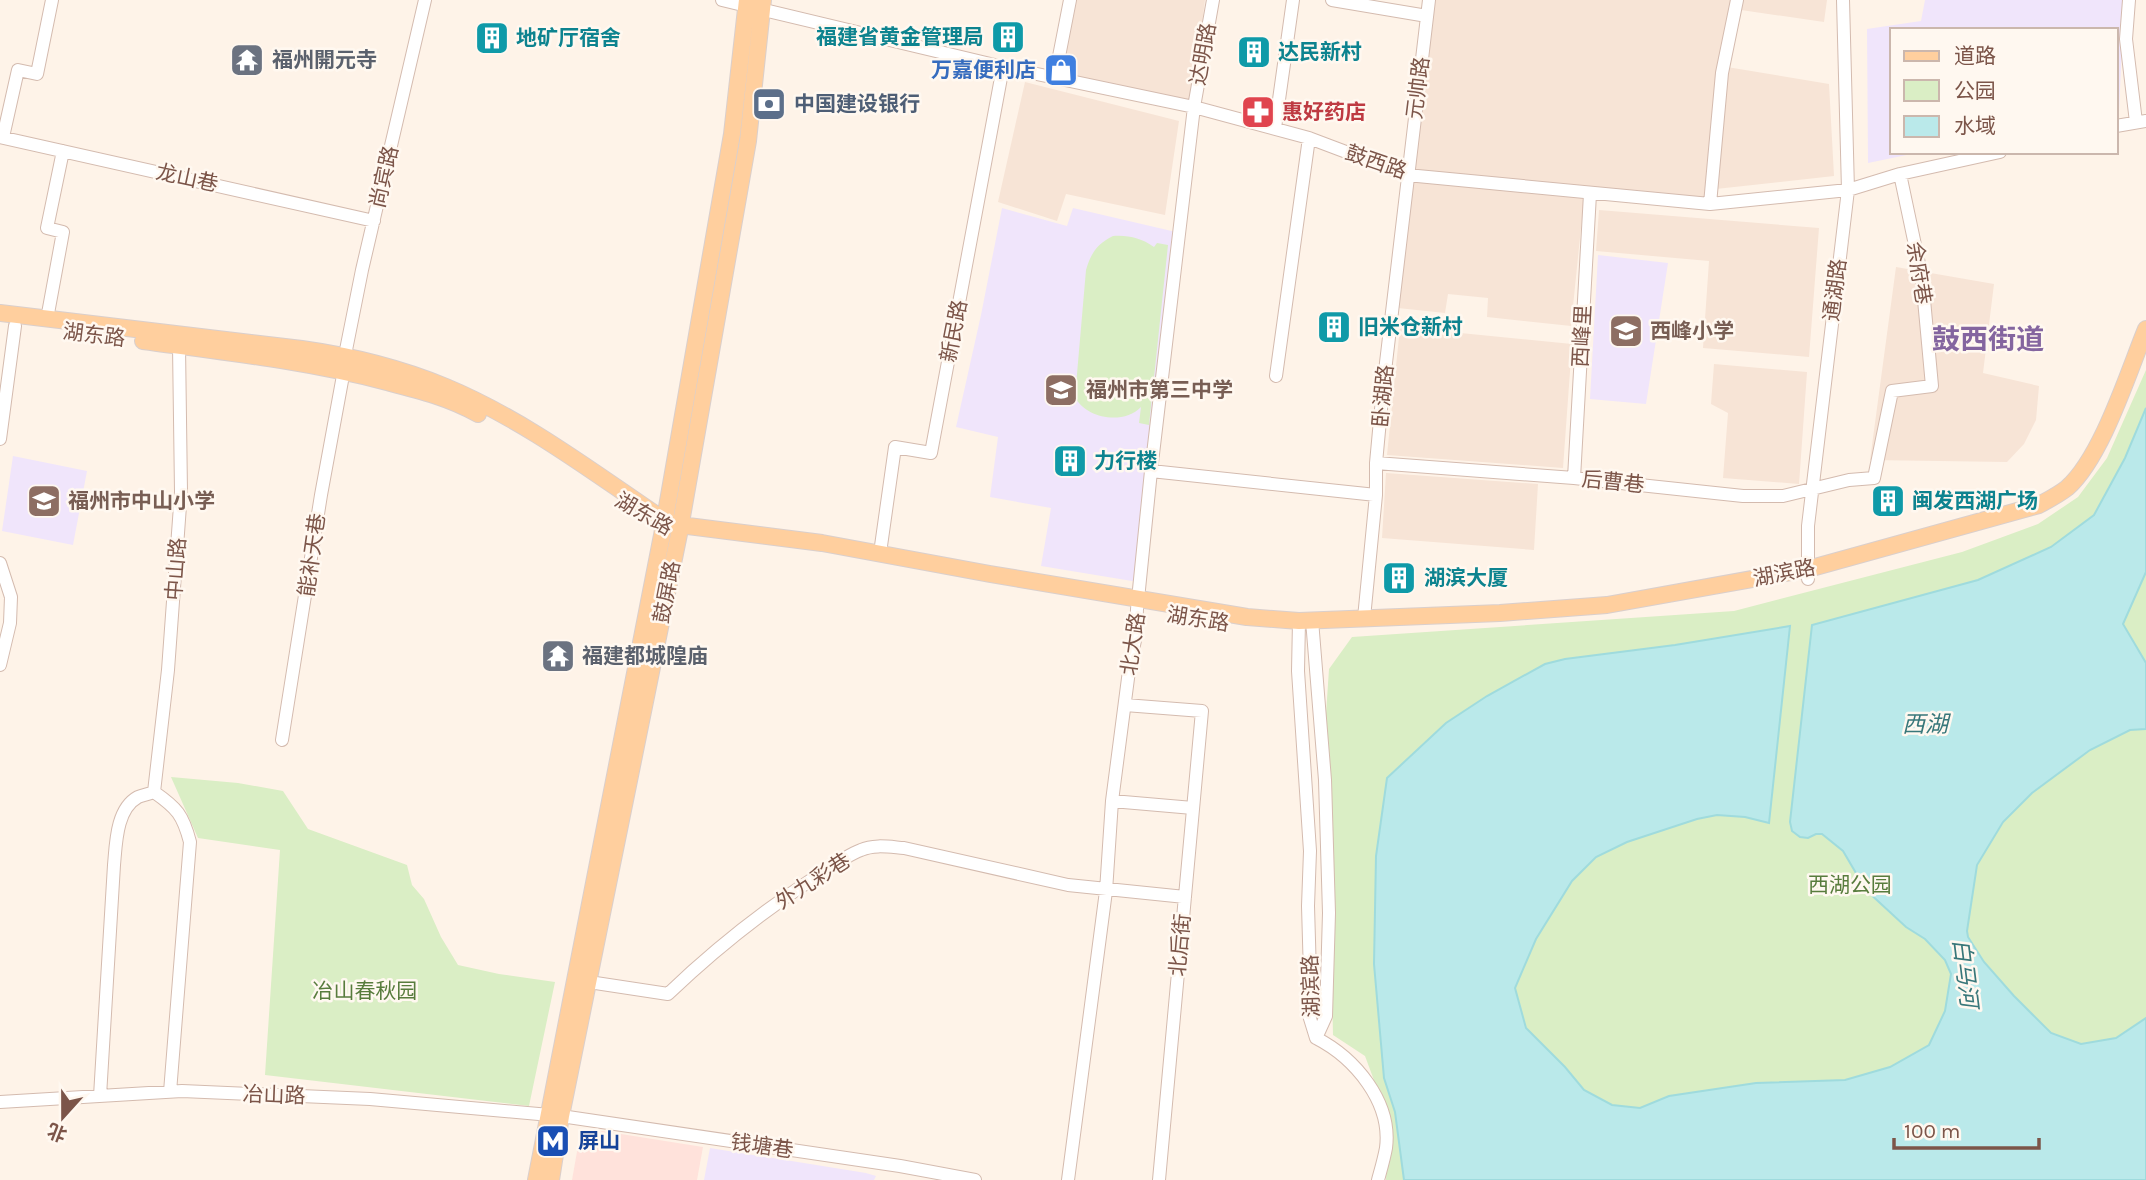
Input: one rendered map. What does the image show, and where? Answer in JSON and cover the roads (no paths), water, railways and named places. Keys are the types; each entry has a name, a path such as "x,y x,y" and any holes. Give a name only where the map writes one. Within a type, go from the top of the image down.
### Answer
{"main road":[{"name":"鼓屏路","path":"551,1180 555,1115 748,141 754,4"},
{"name":"湖东路","path":"0,313 411,374 479,402 576,459 671,527 1138,605 1305,625"},
{"name":"湖东路","path":"7,325 344,363"},
{"name":"湖滨路","path":"1305,625 1364,618 1500,613 1608,605 1808,574 2039,505 2067,487 2083,470 2108,422 2146,329"},
{"name":"湖滨路","path":"1305,625 1582,618 1808,574 2015,523 2057,508 2097,468 2146,357"},
{"name":"鼓屏路","path":"536,1180 589,982 671,527"},
{"name":"湖东路","path":"671,527 822,543 1138,605"}],"street":[{"path":"1,137 18,70 37,74 51,0"},
{"name":"尚宾路","path":"344,363 425,0"},
{"name":"鼓西路","path":"722,0 754,4 1003,67 1194,107 1309,138 1407,175 1710,204 1848,190 1900,174 1991,154"},
{"path":"1055,77 1070,0"},
{"name":"达明路","path":"1194,107 1213,0"},
{"path":"1275,128 1293,0"},
{"path":"1332,0 1427,16"},
{"name":"元帅路","path":"1407,175 1429,0"},
{"path":"1710,204 1722,73 1737,0"},
{"name":"通湖路","path":"1808,574 1808,526 1848,190 1843,0"},
{"path":"2118,127 2141,121 2126,39 2129,0"},
{"name":"新民路","path":"880,553 895,447 931,453 1003,67"},
{"name":"北大路","path":"1068,1180 1106,891 1112,801 1136,636 1151,471 1194,107"},
{"name":"龙山巷","path":"1,137 374,221"},
{"path":"1276,376 1309,138"},
{"path":"47,319 63,232 47,228 63,151"},
{"name":"余府巷","path":"1849,480 1874,478 1892,391 1932,386 1922,278 1900,174"},
{"name":"卧湖路","path":"1364,618 1376,495 1376,463 1407,175"},
{"name":"西峰里","path":"1574,478 1590,194"},
{"path":"0,439 7,325"},
{"name":"中山路","path":"155,792 168,670 180,505 179,346"},
{"name":"能补天巷","path":"282,740 344,363"},
{"name":"后曹巷","path":"1376,463 1574,478 1743,496 1783,496 1849,480"},
{"path":"1151,471 1376,495"},
{"path":"0,563 12,597 0,665"},
{"name":"湖滨路","path":"1305,625 1298,671 1310,851 1308,1012 1316,1038"},
{"name":"湖滨路","path":"1305,625 1325,780 1329,913 1326,1016 1316,1038"},
{"name":"北后街","path":"1125,705 1202,711 1159,1180"},
{"path":"100,1096 118,832 125,811 136,798 155,792 185,821 190,842 170,1092"},
{"path":"1112,801 1193,808"},
{"name":"外九彩巷","path":"589,982 668,995 708,956 755,919 811,880 863,849 880,846 904,848 1106,891"},
{"path":"1106,891 1185,897"},
{"path":"1316,1038 1334,1048 1366,1079 1382,1110 1386,1146 1378,1180"},
{"name":"冶山路","path":"0,1102 170,1092 370,1099 555,1115"},
{"name":"钱塘巷","path":"555,1115 900,1166 975,1180"}],"water":[{"name":"西湖","path":"2146,408 2146,572 2123,624 2146,663 2146,729 2130,730 2090,750 2032,793 2003,822 1977,865 1967,931 1984,962 2051,1033 2081,1044 2116,1038 2146,1018 2146,1180 1404,1180 1395,1112 1384,1078 1374,964 1376,856 1387,778 1446,723 1487,696 1545,664 1790,626 1769,823 1745,817 1717,815 1627,842 1596,857 1572,881 1536,939 1515,988 1526,1028 1584,1090 1612,1105 1640,1108 1669,1096 1756,1083 1845,1080 1890,1067 1929,1045 1945,1011 1951,974 1945,960 1925,939 1906,927 1866,890 1843,851 1822,834 1808,838 1800,837 1792,831 1790,822 1812,625 1978,580 2051,547 2094,515 2125,458"}],"place":[{"name":"福建省黄金管理局","path":"1008,37"},
{"name":"地矿厅宿舍","path":"492,38"},
{"name":"达民新村","path":"1254,52"},
{"name":"福州開元寺","path":"247,60"},
{"name":"万嘉便利店","path":"1061,70"},
{"name":"中国建设银行","path":"769,104"},
{"name":"惠好药店","path":"1258,112"},
{"name":"旧米仓新村","path":"1334,327"},
{"name":"西峰小学","path":"1626,331"},
{"name":"福州市第三中学","path":"1061,390"},
{"name":"力行楼","path":"1070,461"},
{"name":"福州市中山小学","path":"44,501"},
{"name":"闽发西湖广场","path":"1888,501"},
{"name":"湖滨大厦","path":"1399,578"},
{"name":"福建都城隍庙","path":"558,656"},
{"name":"屏山","path":"553,1141"}],"district":[{"name":"鼓西街道","path":"1988,339"}],"park label":[{"name":"西湖公园","path":"1850,885"},
{"name":"冶山春秋园","path":"365,991"}],"water label":[{"name":"白马河","path":"1965,973"}]}
